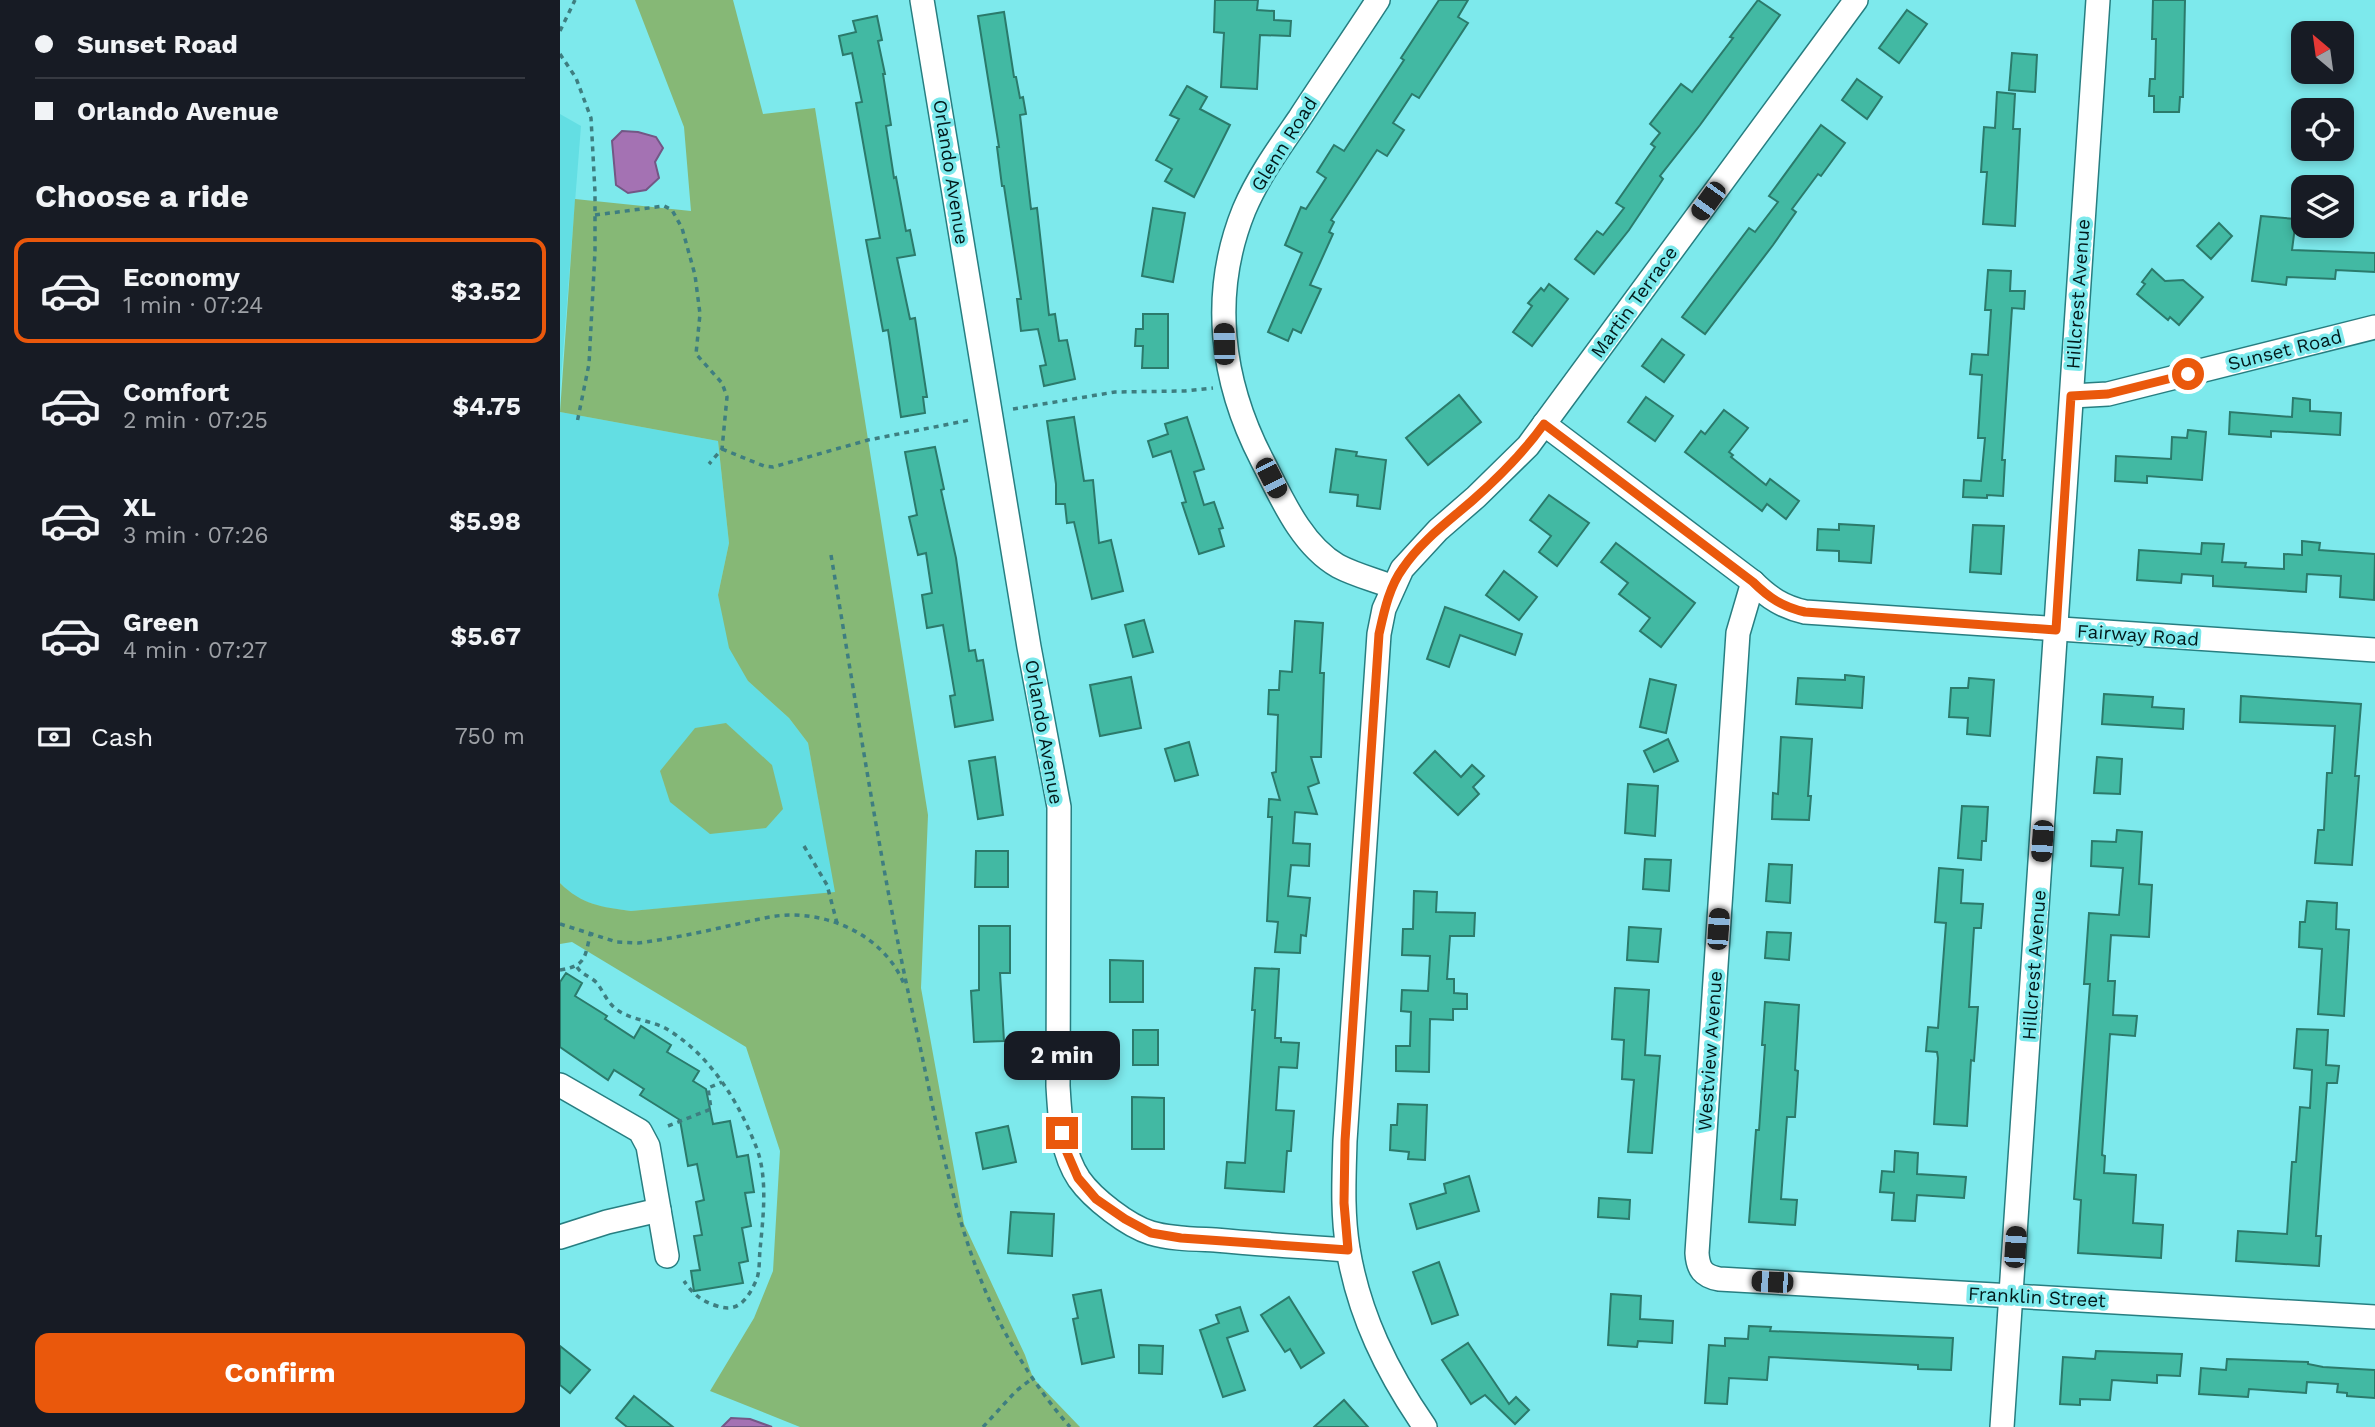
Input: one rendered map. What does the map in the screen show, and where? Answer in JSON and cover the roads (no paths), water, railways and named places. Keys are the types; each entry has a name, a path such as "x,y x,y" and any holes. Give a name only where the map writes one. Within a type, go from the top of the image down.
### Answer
{"street":[{"name":"Orlando Avenue","path":"922,0 1029,647 1059,807 1058,1086 1065,1148 1078,1178 1096,1199 1151,1233 1181,1238 1348,1250"},
{"name":"Glenn Road","path":"1378,0 1261,174 1244,210 1232,247 1223,295 1224,344 1235,397 1249,435 1303,533 1320,552 1337,565 1393,587"},
{"name":"Martin Terrace","path":"1393,587 1402,569 1416,552 1528,446 1856,0"},
{"name":"Hillcrest Avenue","path":"2002,1427 2098,0"},
{"name":"Sunset Road","path":"2071,396 2108,394 2375,327"},
{"name":"Fairway Road","path":"1544,424 1779,604 1805,612 2375,650"},
{"name":"Westview Avenue","path":"1701,1271 1697,1253 1738,632 1753,582"},
{"path":"1393,587 1384,609 1379,634 1345,1141 1344,1203 1348,1250 1360,1297 1379,1351 1425,1427"},
{"path":"560,1085 640,1131 648,1146 667,1256"},
{"path":"560,1237 607,1222 659,1210"},
{"name":"Franklin Street","path":"1701,1271 1707,1277 1718,1279 2375,1317"}]}
